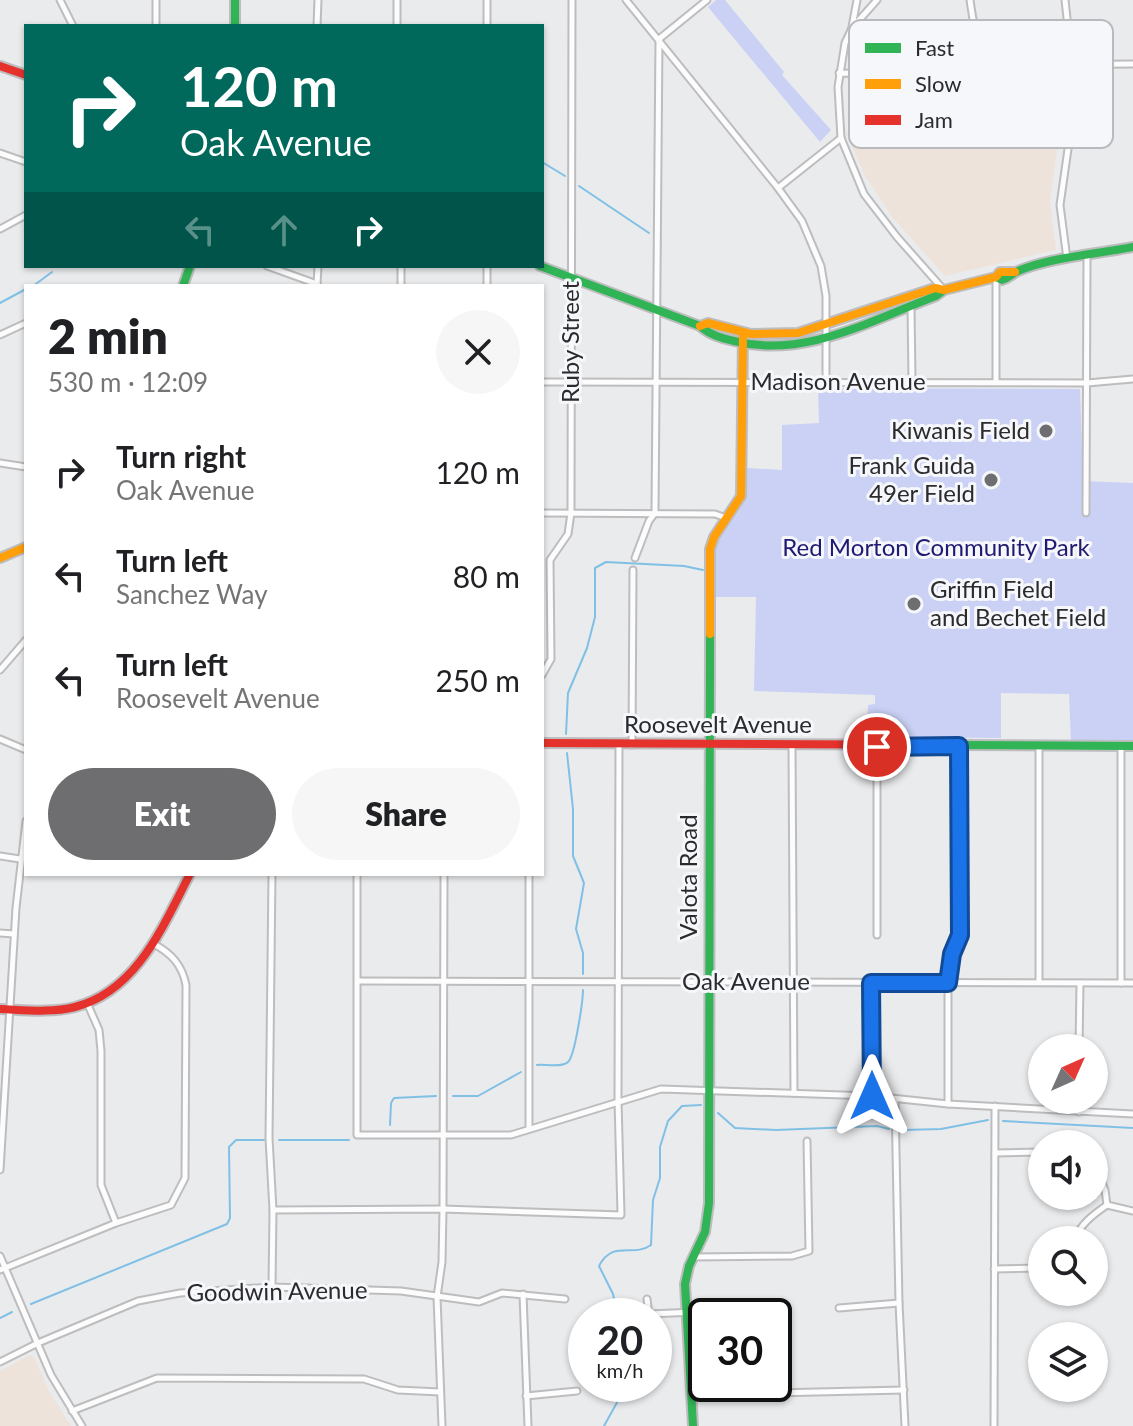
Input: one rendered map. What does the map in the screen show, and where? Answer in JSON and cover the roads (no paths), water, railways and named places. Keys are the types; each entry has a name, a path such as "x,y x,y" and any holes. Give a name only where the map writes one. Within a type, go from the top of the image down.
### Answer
{"street":[{"path":"60,0 72,24"},
{"path":"156,0 156,24"},
{"path":"235,0 235,24"},
{"path":"317,24 318,0"},
{"path":"397,0 397,24"},
{"path":"487,0 487,24"},
{"name":"Ruby Street","path":"544,671 551,659 550,560 568,534 571,513 572,0"},
{"path":"626,0 802,221 813,244 826,296 826,382"},
{"path":"659,39 707,0"},
{"path":"853,20 857,0"},
{"path":"859,20 877,0"},
{"path":"970,0 974,20"},
{"path":"1065,0 1067,20"},
{"path":"849,34 839,73 841,138 864,194 880,217 944,290"},
{"path":"635,558 655,513 659,39"},
{"path":"0,66 24,74"},
{"path":"839,73 849,75"},
{"path":"778,188 841,138"},
{"path":"1067,259 1060,205 1068,148"},
{"path":"0,153 24,161"},
{"path":"0,229 24,216"},
{"path":"544,267 741,344 796,345 826,338 936,296 944,290 996,277 1000,272 1015,272 1133,247"},
{"path":"1086,513 1087,255"},
{"path":"272,268 314,284"},
{"path":"996,277 996,382"},
{"path":"700,326 708,323 743,333 798,333 935,288 944,290"},
{"path":"911,304 912,382"},
{"path":"0,335 24,324"},
{"name":"Valota Road","path":"688,1345 685,1284 692,1257 705,1232 709,1203 710,549 714,537 741,496 743,333"},
{"name":"Madison Avenue","path":"544,382 1087,383 1133,379"},
{"path":"0,463 24,467"},
{"path":"544,513 715,514 726,518"},
{"path":"0,558 24,548"},
{"path":"632,745 633,570"},
{"path":"0,670 24,642"},
{"path":"0,739 24,749"},
{"name":"Roosevelt Avenue","path":"544,743 1133,746"},
{"path":"273,1210 443,1209 621,1215 618,1100 619,745"},
{"path":"792,745 794,1093"},
{"path":"948,1104 948,983 952,954 960,935 959,746"},
{"path":"1121,746 1121,983"},
{"path":"877,747 877,935"},
{"path":"1039,747 1039,982"},
{"path":"0,1170 14,934 24,834"},
{"path":"0,856 20,859"},
{"path":"0,1009 50,1012 88,1005 128,978 154,944 189,876"},
{"path":"272,876 269,1138 273,1210 272,1287"},
{"path":"357,876 357,1135 511,1135 661,1089 872,1096 1028,1108"},
{"path":"442,1426 437,1297 442,1262 443,1209 444,876"},
{"path":"529,876 529,1128"},
{"path":"0,933 14,934"},
{"path":"3,1269 116,1223 171,1205 185,1178 186,985 184,972 176,958 154,944"},
{"name":"Oak Avenue","path":"358,981 1133,983"},
{"path":"871,983 872,1096"},
{"path":"1079,1034 1080,983"},
{"path":"88,1005 99,1030 101,1051 101,1185 116,1223"},
{"path":"895,1100 905,1426"},
{"path":"994,1426 995,1106"},
{"path":"1108,1113 1133,1114"},
{"path":"692,1257 792,1256 809,1251 807,1141"},
{"path":"995,1153 1028,1152"},
{"path":"1108,1205 1133,1211"},
{"path":"1083,1226 1100,1210"},
{"path":"0,1256 51,1375 82,1426"},
{"path":"994,1269 1028,1268"},
{"name":"Goodwin Avenue","path":"0,1362 138,1301 180,1293 272,1287 401,1291 479,1302 502,1293 565,1299"},
{"path":"523,1294 528,1426"},
{"path":"839,1308 899,1303"},
{"path":"672,1313 686,1311"},
{"path":"72,1411 157,1378 364,1379 398,1390 440,1392"},
{"path":"792,1393 904,1390"},
{"path":"526,1396 568,1392"},
{"name":"Valota Road","path":"691,1402 693,1426"}],"waterway":[{"path":"544,163 565,176"},
{"path":"579,186 649,233"},
{"path":"36,284 52,272"},
{"path":"0,303 24,290"},
{"path":"566,734 568,693 587,648 595,617 595,568 606,562 684,566 703,570"},
{"path":"567,753 573,809 573,856 584,883 576,929 583,953 583,974"},
{"path":"537,1065 565,1064 571,1058 583,990"},
{"path":"453,1096 478,1096 521,1072"},
{"path":"390,1125 394,1098 436,1096"},
{"path":"614,1298 599,1266 610,1253 644,1249 651,1245 653,1200 660,1178 660,1147 668,1121 682,1106 701,1105"},
{"path":"718,1113 735,1128 776,1130 877,1126 889,1129"},
{"path":"903,1130 941,1129 988,1120"},
{"path":"1003,1121 1133,1128"},
{"path":"31,1304 227,1224 230,1218 229,1147 236,1140 264,1140"},
{"path":"279,1140 349,1140"},
{"path":"0,1318 12,1312"},
{"path":"604,1426 617,1402"}],"place":[{"name":"Kiwanis Field","path":"1046,431"},
{"name":"Frank Guida 49er Field","path":"991,480"},
{"name":"Griffin Field and Bechet Field","path":"914,604"}],"park label":[{"name":"Red Morton Community Park","path":"936,548"}]}
